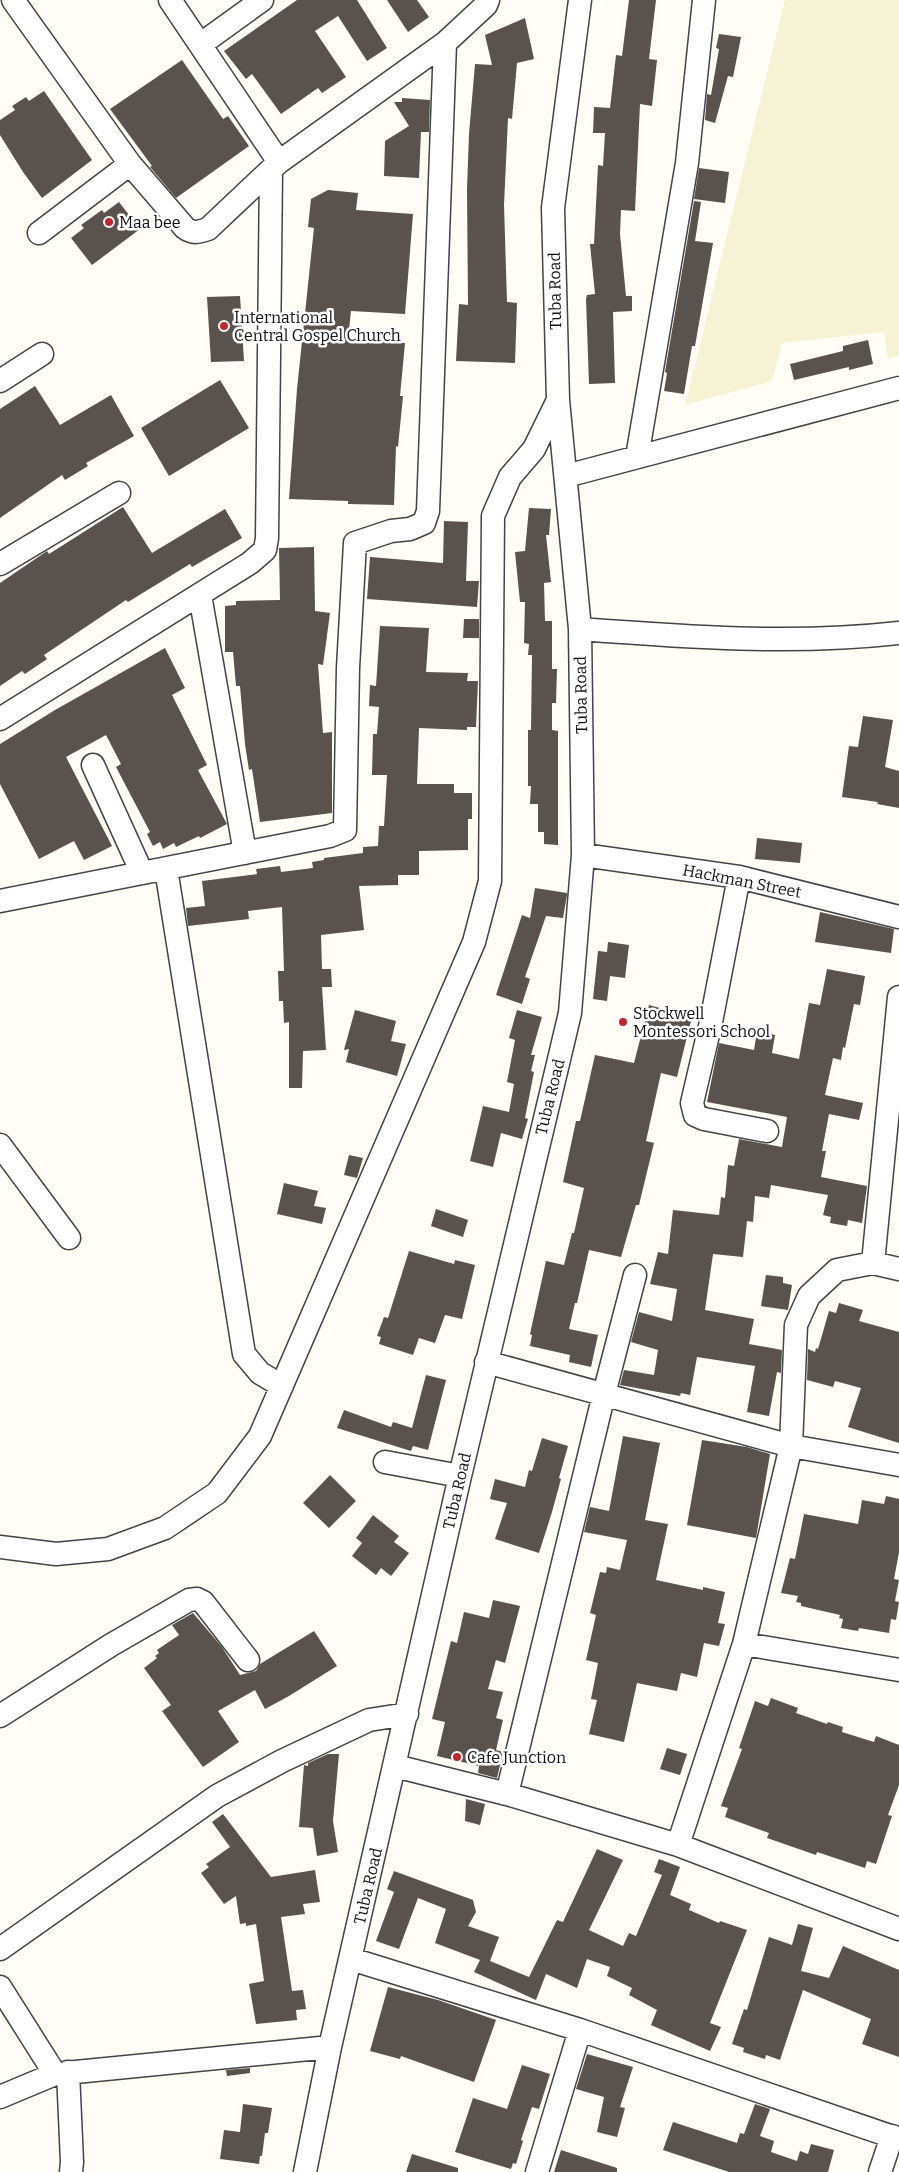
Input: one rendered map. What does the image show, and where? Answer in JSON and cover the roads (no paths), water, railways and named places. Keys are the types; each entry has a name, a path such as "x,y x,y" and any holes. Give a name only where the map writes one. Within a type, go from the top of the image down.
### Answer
{"street":[{"path":"13,0 130,164 191,232 198,232 208,228 275,166 446,43 486,5 488,0"},
{"path":"0,719 200,595 250,563 265,550 267,538 275,166 201,44 170,0"},
{"path":"201,44 262,0"},
{"name":"Tuba Road","path":"305,2172 330,2047 486,1362 570,1013 583,855 580,629 558,400 553,208 580,0"},
{"path":"637,457 687,163 704,0"},
{"path":"0,901 330,836 345,830 348,668 355,543 391,531 410,530 424,523 428,511 446,43"},
{"path":"39,233 130,164"},
{"path":"0,381 42,354"},
{"path":"566,476 899,388"},
{"path":"0,1547 56,1554 108,1549 165,1528 217,1493 260,1436 474,942 490,881 493,516 510,477 534,449 558,400"},
{"path":"0,564 119,493"},
{"path":"200,595 245,853"},
{"path":"580,629 641,634 810,640 899,633"},
{"path":"93,765 142,873"},
{"name":"Hackman Street","path":"583,855 739,877 899,917"},
{"path":"166,868 244,1354 260,1373 282,1386"},
{"path":"739,877 711,1022 692,1103 695,1115 704,1119 768,1131"},
{"path":"872,1263 899,996"},
{"path":"0,1145 69,1238"},
{"path":"678,1846 744,1644 791,1446 796,1325 809,1296 837,1270 872,1263 899,1269"},
{"path":"507,1794 604,1394 635,1275"},
{"path":"486,1362 791,1446 899,1465"},
{"path":"385,1462 460,1476"},
{"path":"0,1716 111,1645 189,1600 197,1599 203,1602 248,1660"},
{"path":"744,1644 899,1670"},
{"path":"0,1949 217,1796 282,1761 368,1720 407,1714"},
{"path":"394,1766 507,1794 678,1846 899,1929"},
{"path":"351,1959 580,2030 895,2138 880,2172"},
{"path":"0,1988 62,2073 72,2162 71,2172"},
{"path":"537,2172 580,2030"},
{"path":"0,2097 62,2073 330,2047"}],"place":[{"name":"Maa bee","path":"109,222"},
{"name":"International Central Gospel Church","path":"224,326"},
{"name":"Stockwell Montessori School","path":"623,1022"},
{"name":"Cafe Junction","path":"457,1757"}]}
